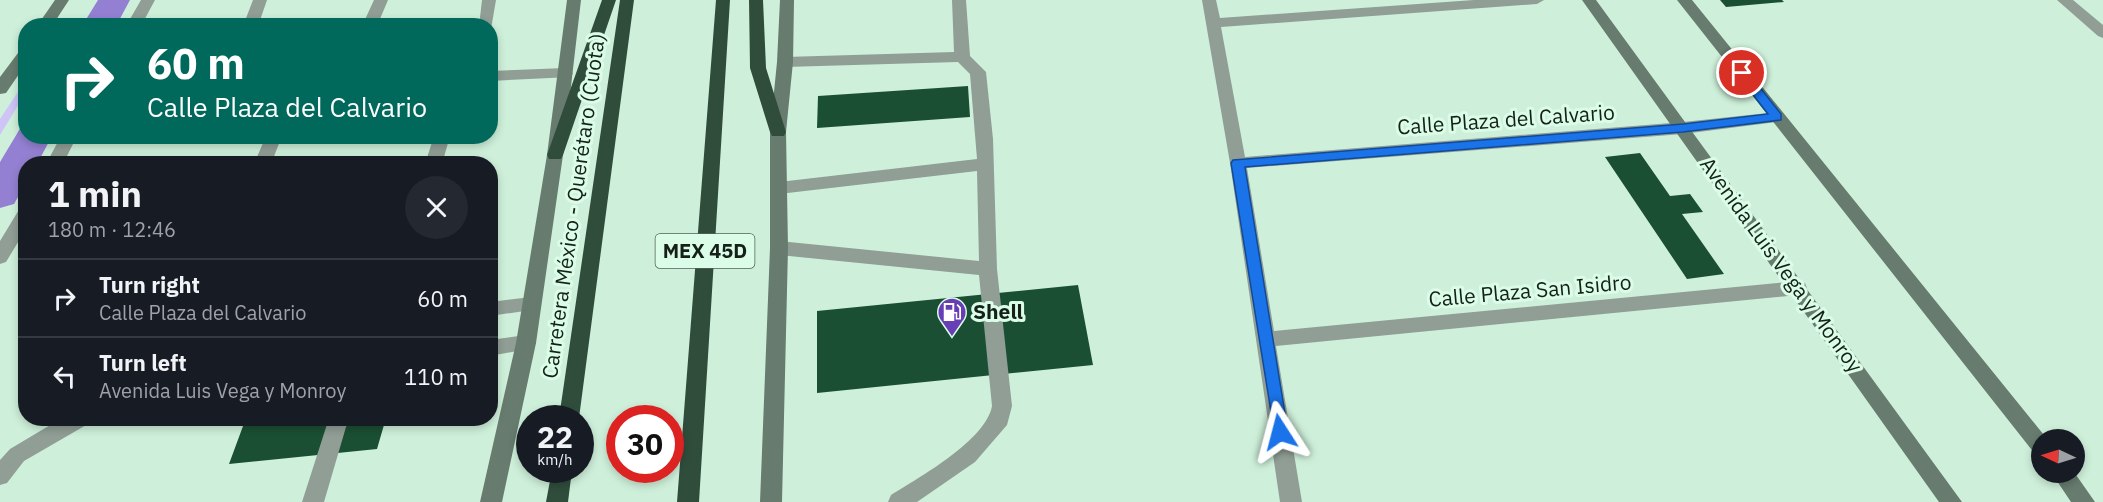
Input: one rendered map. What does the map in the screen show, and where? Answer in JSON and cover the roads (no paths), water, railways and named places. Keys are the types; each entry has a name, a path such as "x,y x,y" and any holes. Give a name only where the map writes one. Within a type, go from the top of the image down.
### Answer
{"highway":[{"path":"555,155 609,0"},
{"name":"Carretera México - Querétaro (Cuota)","path":"571,405 627,0"},
{"name":"MEX 45D","path":"688,502 723,0"},
{"path":"756,0 758,68 778,132"},
{"path":"557,502 560,483"}],"main road":[{"path":"50,18 62,0"},
{"path":"491,502 526,343 555,155 573,0"},
{"path":"771,502 779,248 778,132 785,62 787,0"},
{"name":"Avenida Luis Vega y Monroy","path":"1589,0 1798,288 1947,502"},
{"path":"1684,0 2031,434"},
{"path":"0,89 18,63"},
{"path":"2069,483 2084,502"}],"street":[{"path":"137,18 147,0"},
{"path":"252,18 260,0"},
{"path":"373,18 381,0"},
{"path":"487,18 489,0"},
{"path":"900,502 968,456 1000,419 1002,406 988,269 985,139 978,72 962,57 959,0"},
{"path":"1209,0 1238,163 1291,502"},
{"path":"1212,23 1537,0"},
{"path":"2064,0 2103,33"},
{"path":"785,62 962,57"},
{"path":"498,76 565,73"},
{"name":"Calle Plaza del Calvario","path":"1238,163 1683,128 1777,117"},
{"path":"779,188 984,164"},
{"path":"0,257 18,227"},
{"path":"779,248 988,269"},
{"name":"Calle Plaza San Isidro","path":"1266,339 1798,288"},
{"path":"498,308 531,304"},
{"path":"498,347 526,343"},
{"path":"0,476 17,455 67,426"},
{"path":"313,502 336,426"}],"waterway":[{"path":"104,18 114,0"},
{"path":"22,156 29,144"},
{"path":"0,194 18,163"}],"place":[{"name":"Shell","path":"952,338"}]}
